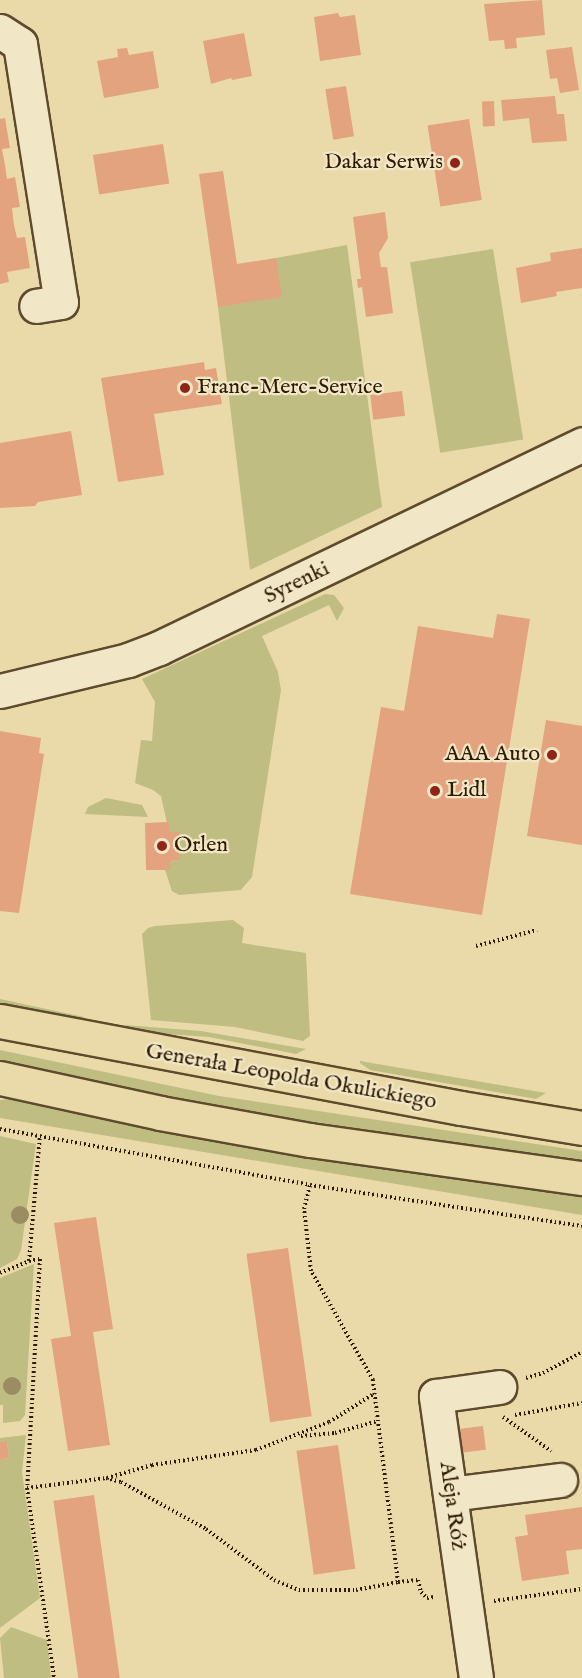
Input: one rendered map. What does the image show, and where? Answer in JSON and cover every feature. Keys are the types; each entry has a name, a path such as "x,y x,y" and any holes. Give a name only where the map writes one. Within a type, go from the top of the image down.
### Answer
{"main road":[{"name":"Generała Leopolda Okulickiego","path":"0,1021 461,1108 582,1128"},
{"path":"0,1078 160,1113 310,1140 582,1178"}],"street":[{"path":"0,31 20,44 61,302 36,306"},
{"name":"Syrenki","path":"0,691 128,660 159,648 582,444"},
{"name":"Aleja Róż","path":"476,1678 436,1396 495,1398"},
{"path":"450,1494 559,1468"}],"path":[{"path":"476,946 537,930"},
{"path":"0,1129 310,1185 582,1226"},
{"path":"29,1261 40,1136"},
{"path":"106,1478 121,1482 206,1529 274,1580 299,1590 356,1590 398,1582 373,1380 311,1271 303,1209 310,1185"},
{"path":"0,1274 29,1261 40,1259 27,1488 54,1678"},
{"path":"495,1398 582,1352"},
{"path":"27,1488 106,1478 152,1465 256,1450 329,1422 375,1393"},
{"path":"495,1398 582,1403"},
{"path":"495,1398 559,1468"},
{"path":"297,1436 335,1433 378,1421"},
{"path":"496,1612 494,1601 582,1589"}],"shaded area":[{"path":"347,245 382,507 250,570 218,307 276,258"},
{"path":"493,249 523,440 440,453 410,262"},
{"path":"325,594 334,595 344,608 337,621 329,605 262,636 278,672 281,690 252,877 241,890 179,895 172,891 165,870 170,870 170,861 180,860 179,832 169,832 161,796 135,783 141,740 152,741 155,702 142,679"},
{"path":"106,798 142,805 148,817 85,814 88,807"},
{"path":"233,920 244,928 242,943 306,953 310,1036 303,1041 235,1027 151,1020 142,934 148,928 155,926"},
{"path":"0,999 84,1017 84,1019 0,1006"},
{"path":"125,1025 201,1031 306,1049 296,1054 209,1037 140,1032 125,1029"},
{"path":"0,1050 219,1096 582,1151 582,1162 211,1107 0,1062"},
{"path":"360,1061 546,1093 536,1099 370,1070"},
{"path":"9,1099 349,1158 582,1195 582,1215 0,1118 0,1100"},
{"path":"0,1136 36,1144 21,1250 17,1259 0,1268"},
{"path":"34,1264 25,1415 20,1421 3,1423 3,1405 0,1405 0,1278"},
{"path":"26,1435 22,1472 40,1598 0,1628 0,1460 9,1458 7,1442 0,1442 0,1438"},
{"path":"11,1627 47,1640 51,1678 4,1678 0,1638"}],"building":[{"path":"542,0 545,35 516,38 517,48 505,49 504,40 489,41 484,4"},
{"path":"338,13 340,17 355,15 361,55 320,61 314,17"},
{"path":"244,33 252,76 232,80 231,78 211,84 203,41"},
{"path":"572,47 579,90 560,93 557,78 550,79 546,50"},
{"path":"127,48 129,55 153,51 159,88 104,98 97,61 118,57 117,49"},
{"path":"346,86 354,136 333,140 325,89"},
{"path":"555,96 557,114 564,114 567,141 532,143 529,118 503,121 501,100"},
{"path":"482,101 494,101 495,126 483,126"},
{"path":"5,118 10,148 2,149 7,179 15,177 20,207 12,208 14,225 17,238 25,237 30,268 7,272 9,282 0,284 0,119"},
{"name":"Dakar Serwis","path":"469,119 482,200 440,207 428,126"},
{"path":"163,144 169,184 99,195 93,155"},
{"path":"223,171 237,264 276,258 282,297 218,307 199,174"},
{"path":"385,212 388,238 379,253 381,267 387,267 393,313 366,317 362,287 358,288 357,279 361,279 353,217"},
{"path":"582,248 582,288 556,292 557,296 521,303 516,268 551,261 550,253"},
{"path":"204,362 205,370 216,368 222,404 154,414 164,475 118,482 101,378"},
{"path":"402,391 405,416 373,420 370,395"},
{"path":"71,431 82,495 38,502 35,506 0,508 0,443"},
{"name":"Lidl","path":"497,614 530,619 482,915 350,894 381,707 404,711 418,626 493,638"},
{"path":"546,720 582,726 582,845 527,836"},
{"path":"0,731 41,738 39,753 44,754 19,913 0,911"},
{"name":"Orlen","path":"169,822 169,832 179,832 180,860 170,861 170,870 146,870 145,823"},
{"path":"96,1217 113,1329 93,1332 110,1445 68,1451 51,1339 71,1336 54,1223"},
{"path":"288,1248 312,1416 270,1422 246,1254"},
{"path":"483,1426 486,1450 461,1453 458,1429"},
{"path":"0,1442 7,1442 9,1458 0,1460"},
{"path":"338,1445 355,1569 314,1575 296,1451"},
{"path":"94,1495 120,1678 78,1678 53,1501"},
{"path":"582,1507 582,1549 566,1551 569,1574 522,1581 515,1537 528,1535 525,1515"}],"place":[{"name":"Dakar Serwis","path":"455,163"},
{"name":"Franc-Merc-Service","path":"185,388"},
{"name":"AAA Auto","path":"552,755"},
{"name":"Lidl","path":"435,791"},
{"name":"Orlen","path":"162,846"}]}
